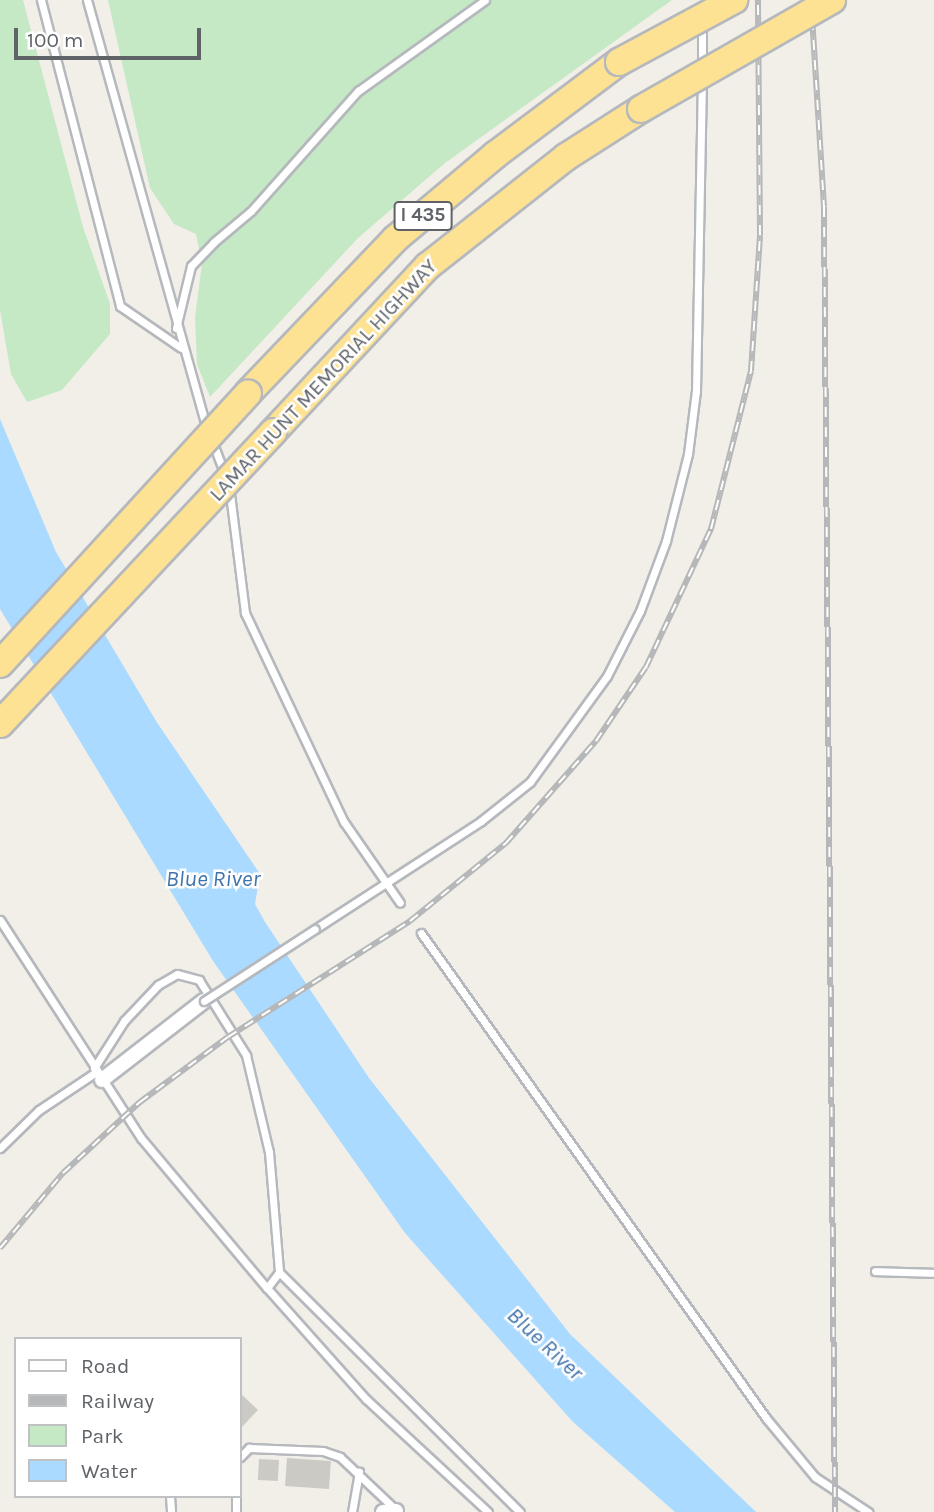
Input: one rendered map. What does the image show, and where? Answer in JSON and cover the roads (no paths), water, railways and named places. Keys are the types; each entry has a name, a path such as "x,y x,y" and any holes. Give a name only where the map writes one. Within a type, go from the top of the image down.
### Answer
{"highway":[{"name":"LAMAR HUNT MEMORIAL HIGHWAY","path":"0,664 248,393 395,239 495,155 619,62 734,0"},
{"name":"LAMAR HUNT MEMORIAL HIGHWAY","path":"0,724 428,267 566,156 641,109 832,0"}],"street":[{"path":"97,1074 204,1000"}],"lane":[{"path":"41,0 120,306 181,348"},
{"path":"87,0 181,348 235,502 244,612 344,822 400,903"},
{"path":"176,328 191,267 214,242 251,211 358,91 485,0"},
{"path":"204,1000 387,884 481,821 530,782 554,753 607,676 640,611 666,541 688,454 696,391 702,0"},
{"path":"0,920 97,1074 141,1138 267,1288 366,1399 488,1512"},
{"path":"421,933 766,1418 815,1477 868,1512"},
{"path":"0,1148 39,1110 97,1074 124,1021 158,985 177,974 199,980 246,1055 269,1152 279,1272 520,1512"},
{"path":"876,1271 934,1273"},
{"path":"267,1288 279,1272"},
{"path":"242,1455 249,1448 323,1451 359,1472 392,1512"},
{"path":"352,1512 359,1472"}],"water":[{"name":"Blue River","path":"0,419 56,552 156,721 260,874 255,904 369,1078 570,1334 756,1512 675,1512 573,1422 405,1233 213,961 0,609"}],"railway":[{"path":"0,1248 63,1173 140,1102 228,1037 410,921 506,843 596,741 646,667 711,529 751,371 760,235 758,0"},
{"path":"811,0 824,207 835,1512"}]}
